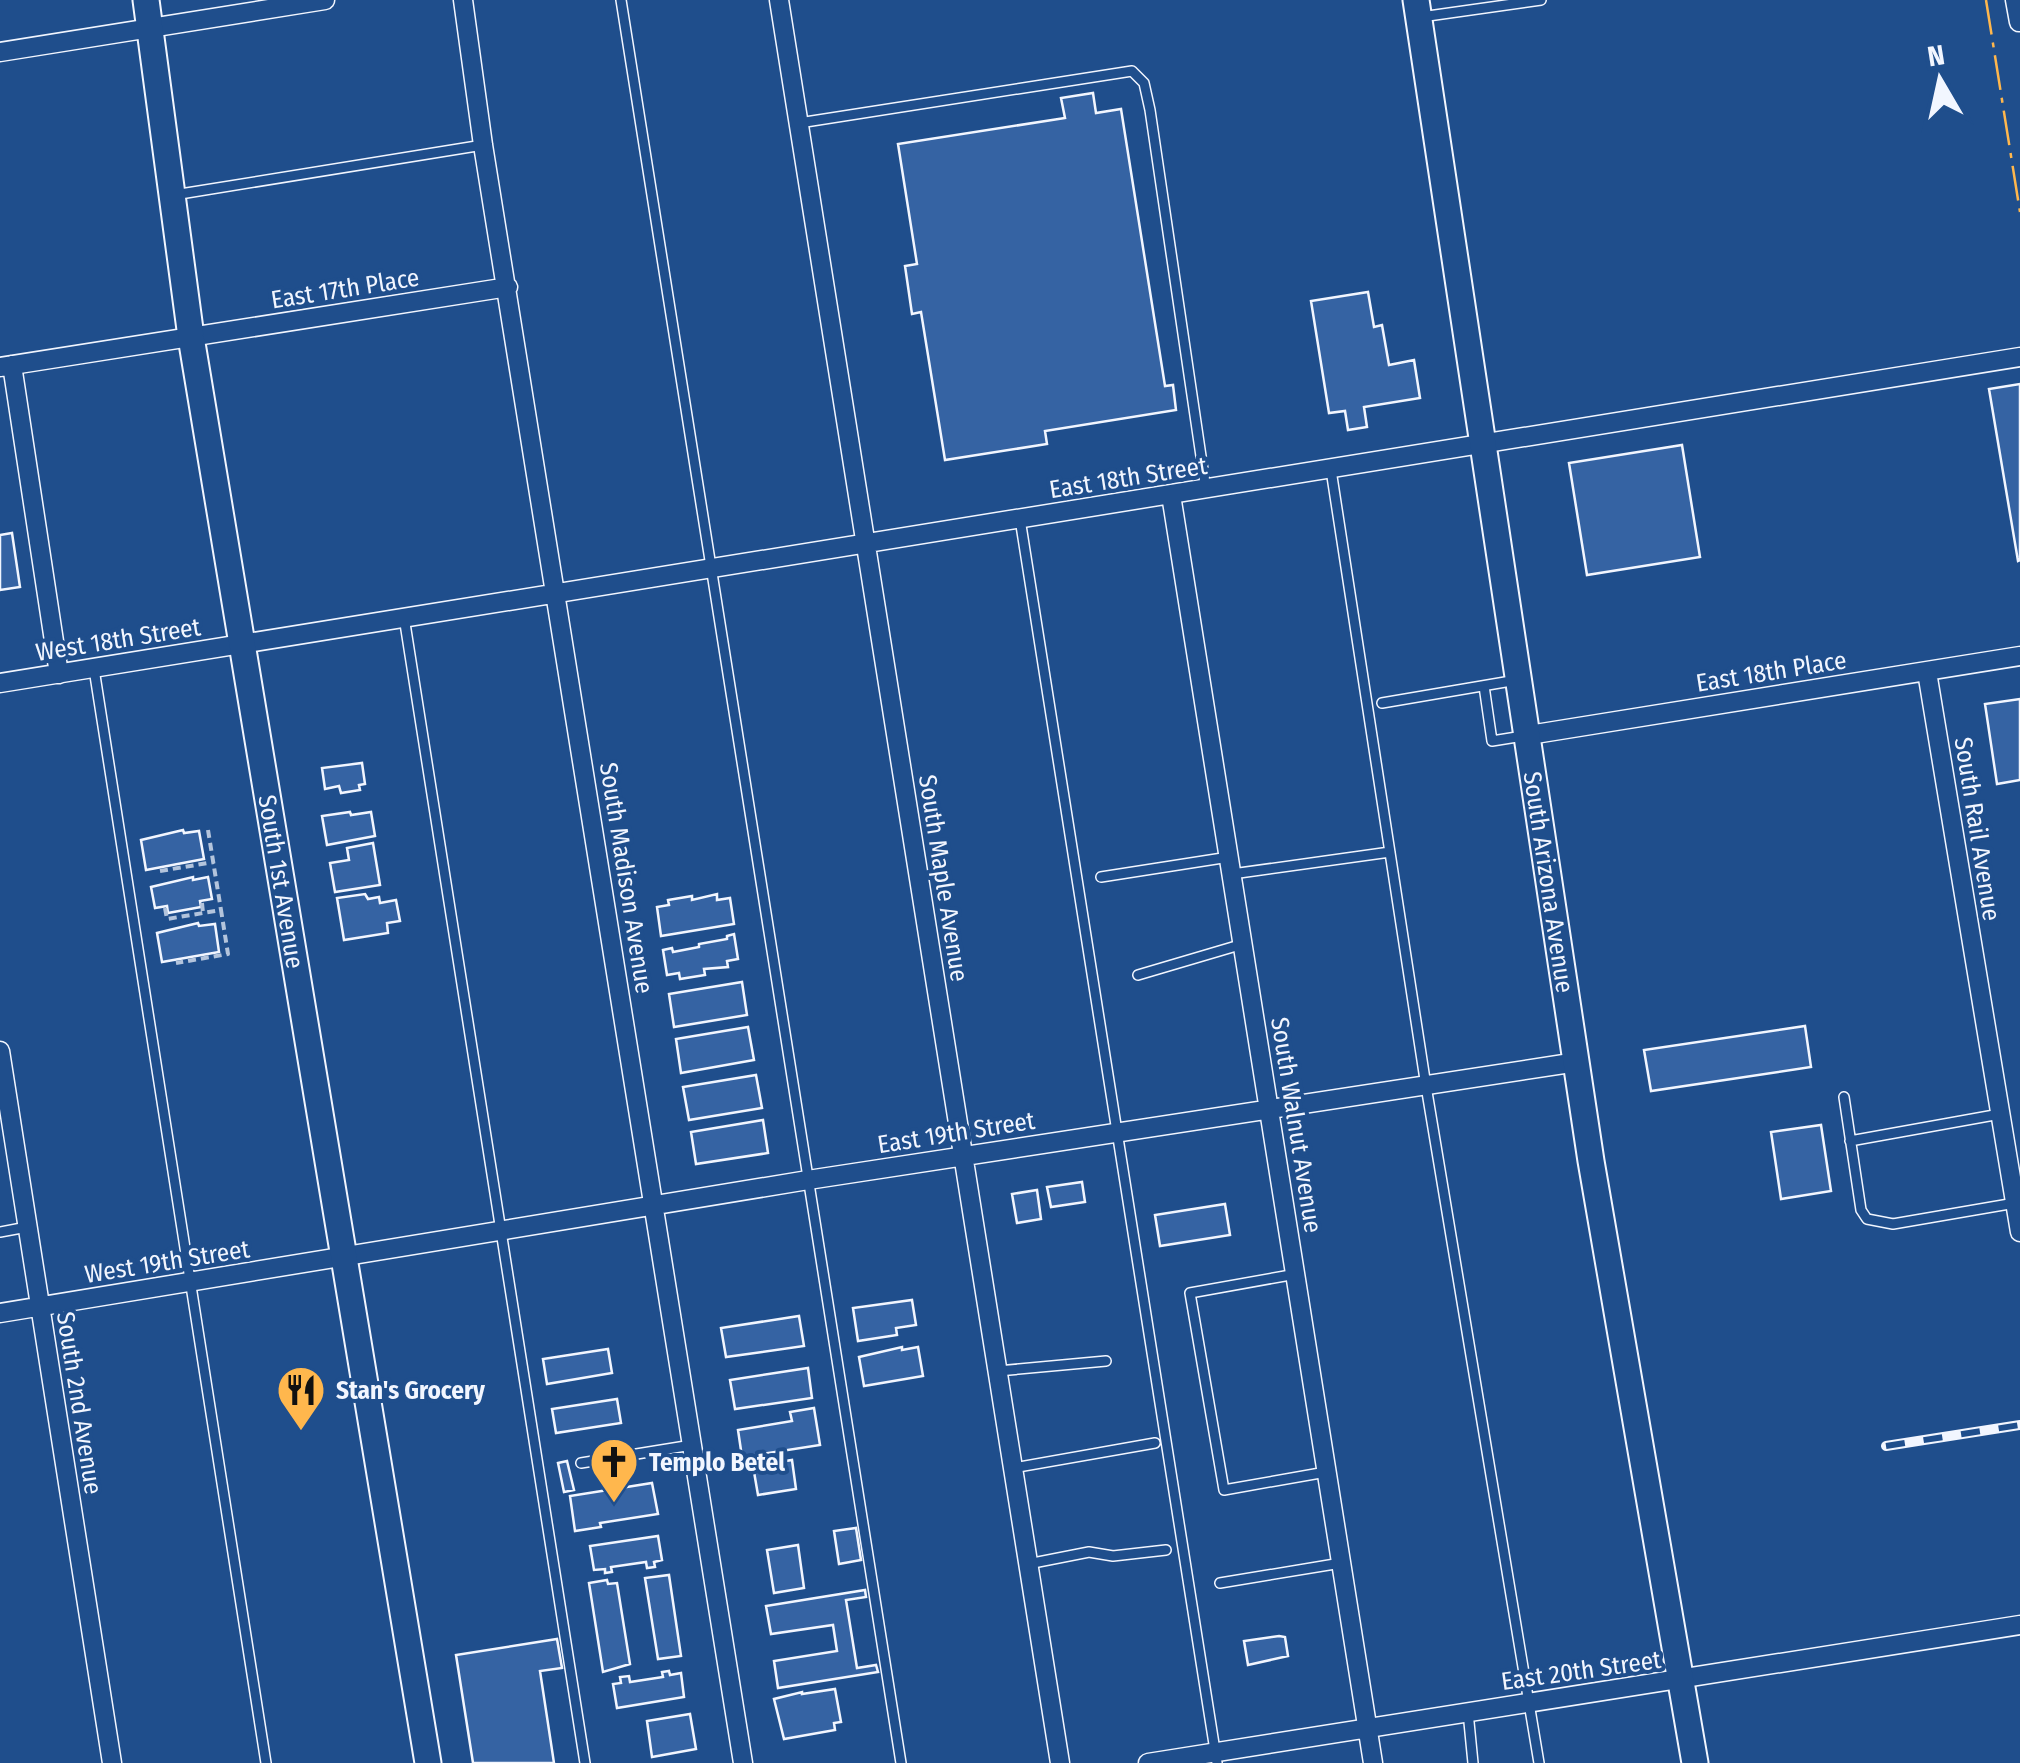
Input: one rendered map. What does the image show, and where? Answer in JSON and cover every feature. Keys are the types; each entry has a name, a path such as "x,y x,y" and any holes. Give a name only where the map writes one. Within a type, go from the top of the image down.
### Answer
{"street":[{"name":"South 1st Avenue","path":"146,0 191,338 428,1763"},
{"path":"0,52 324,0"},
{"name":"South Madison Avenue","path":"463,0 483,146 742,1763"},
{"name":"South Maple Avenue","path":"780,0 1060,1763"},
{"path":"2015,0 2019,22"},
{"name":"South Arizona Avenue","path":"1417,9 1577,1062 1695,1763"},
{"name":"East 17th Place","path":"6,366 508,287"},
{"name":"East 18th Street","path":"243,644 2020,356"},
{"path":"6,366 59,674"},
{"name":"South Walnut Avenue","path":"1172,495 1372,1763"},
{"name":"West 18th Street","path":"0,683 243,644"},
{"name":"East 18th Place","path":"1529,735 2020,656"},
{"name":"South Rail Avenue","path":"1927,672 2020,1232"},
{"name":"South 2nd Avenue","path":"0,1051 112,1763"},
{"name":"East 19th Street","path":"343,1258 808,1180 1577,1062"},
{"name":"West 19th Street","path":"0,1313 343,1258"},
{"name":"East 20th Street","path":"1148,1763 1216,1758 1367,1728 2020,1625"}],"lane":[{"path":"621,0 901,1763"},
{"path":"1417,9 1541,0"},
{"path":"799,123 1132,71 1144,83 1150,110 1206,490"},
{"path":"172,195 483,146"},
{"path":"1330,470 1426,1086 1539,1763"},
{"path":"1020,519 1216,1758"},
{"path":"404,618 586,1763"},
{"path":"94,668 266,1763"},
{"path":"1382,703 1520,680"},
{"path":"1484,686 1492,741 1529,735"},
{"path":"1102,877 1390,852"},
{"path":"1138,975 1242,944"},
{"path":"1844,1096 1861,1210 1867,1219 1893,1224 2015,1204"},
{"path":"1850,1141 2000,1114"},
{"path":"0,1232 28,1227"},
{"path":"1296,1274 1190,1292 1224,1490 1326,1472"},
{"path":"998,1372 1106,1360"},
{"path":"1013,1468 1155,1444"},
{"path":"581,1463 692,1445"},
{"path":"1028,1564 1089,1552 1113,1556 1166,1550"},
{"path":"1220,1583 1341,1563"},
{"path":"1468,1712 1473,1763"}],"path":[{"path":"176,963 228,954 208,830"},
{"path":"160,870 214,862"},
{"path":"202,903 204,913"},
{"path":"165,908 167,919 221,910"}],"building":[{"path":"1093,93 1096,113 1121,109 1165,386 1173,385 1176,410 1045,431 1047,444 945,460 921,312 912,314 905,266 917,264 898,144 1065,118 1061,98"},
{"path":"1368,292 1374,327 1382,325 1389,365 1414,360 1420,398 1364,407 1367,427 1348,430 1345,411 1329,413 1311,301"},
{"path":"2020,384 2020,560 2018,561 1989,389"},
{"path":"1682,445 1700,557 1587,575 1569,463"},
{"path":"12,533 20,587 0,590 0,535"},
{"path":"2020,699 2020,780 1997,784 1985,704"},
{"path":"362,763 365,784 359,785 360,790 341,793 339,786 325,789 322,768"},
{"path":"371,812 375,836 327,845 322,816"},
{"path":"183,830 199,831 204,859 146,870 141,840"},
{"path":"373,843 380,885 335,892 330,863 349,860 347,848"},
{"path":"208,877 212,899 200,901 201,907 168,913 167,906 155,908 151,887"},
{"path":"365,894 368,899 379,897 380,903 396,900 400,921 387,923 388,933 344,940 337,898"},
{"path":"717,894 717,900 730,898 734,924 661,936 657,907 669,905 668,900"},
{"path":"198,923 215,924 219,952 162,962 157,933"},
{"path":"734,934 738,959 727,961 728,967 704,969 705,975 680,979 679,973 667,975 663,950 699,947"},
{"path":"742,982 747,1015 674,1027 669,994"},
{"path":"1805,1026 1811,1067 1651,1091 1644,1050"},
{"path":"748,1027 754,1060 681,1073 676,1039"},
{"path":"756,1075 762,1108 689,1120 683,1087"},
{"path":"763,1120 768,1153 696,1164 691,1132"},
{"path":"1821,1125 1831,1191 1781,1199 1771,1132"},
{"path":"1082,1182 1085,1202 1051,1207 1047,1187"},
{"path":"1037,1190 1041,1219 1017,1223 1012,1194"},
{"path":"1225,1204 1230,1235 1160,1246 1155,1215"},
{"path":"912,1300 916,1325 896,1328 897,1335 858,1341 853,1308"},
{"path":"799,1316 804,1346 726,1357 721,1328"},
{"path":"918,1347 923,1376 864,1386 859,1357"},
{"path":"608,1349 612,1373 547,1384 543,1359"},
{"path":"808,1368 812,1398 735,1409 730,1380"},
{"path":"617,1399 621,1423 556,1433 552,1409"},
{"path":"814,1408 820,1445 742,1457 738,1430 792,1421 790,1412"},
{"path":"792,1460 796,1489 758,1495 753,1466"},
{"path":"567,1461 574,1490 564,1492 558,1463"},
{"name":"Templo Betel","path":"652,1483 658,1514 575,1531 570,1496"},
{"path":"856,1528 861,1560 839,1564 834,1531"},
{"path":"658,1536 662,1560 654,1562 655,1567 647,1568 646,1562 611,1567 612,1572 594,1570 590,1546"},
{"path":"798,1545 804,1588 774,1593 767,1550"},
{"path":"669,1575 681,1656 658,1659 645,1578"},
{"path":"607,1580 608,1584 617,1583 630,1664 603,1672 589,1583"},
{"path":"865,1590 866,1597 846,1600 857,1668 876,1665 878,1672 778,1688 774,1661 837,1651 833,1625 771,1634 766,1606"},
{"path":"1285,1637 1288,1656 1248,1665 1244,1641"},
{"path":"557,1639 562,1668 540,1671 554,1763 473,1763 456,1655"},
{"path":"669,1671 670,1675 681,1673 684,1697 617,1708 613,1684 621,1683 620,1677 629,1676 630,1682 663,1677 662,1672"},
{"path":"835,1689 841,1722 834,1723 835,1730 784,1739 774,1699"},
{"path":"690,1714 696,1749 652,1757 647,1721"}],"railway":[{"path":"1886,1446 2020,1425"}],"power":[{"path":"1986,0 2020,212"}],"place":[{"name":"Stan's Grocery","path":"301,1432"},
{"name":"Templo Betel","path":"614,1504"}]}
